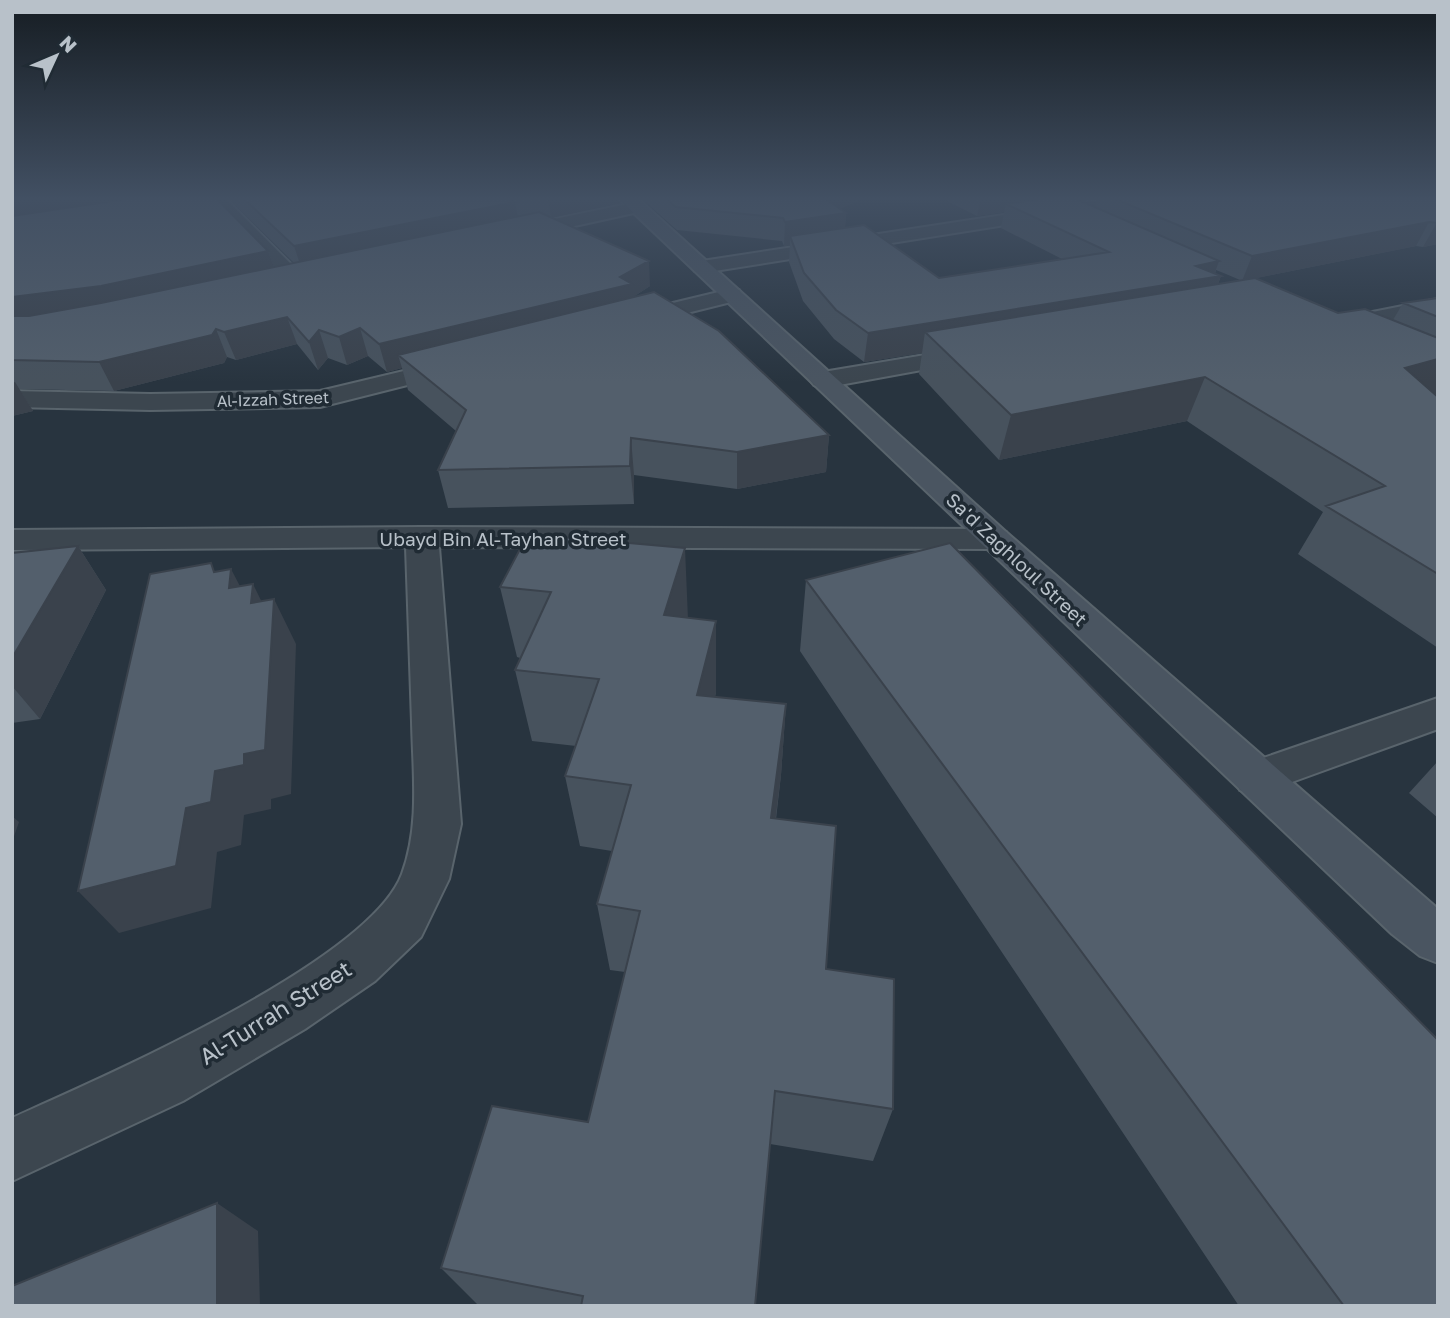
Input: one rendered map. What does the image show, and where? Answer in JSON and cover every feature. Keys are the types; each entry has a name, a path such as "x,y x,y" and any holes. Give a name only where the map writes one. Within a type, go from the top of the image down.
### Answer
{"main road":[{"name":"Sa'd Zaghloul Street","path":"694,260 1428,937"}],"street":[{"path":"276,260 297,281"},
{"path":"702,267 749,260"},
{"path":"272,286 323,275"},
{"path":"613,324 731,295"},
{"path":"1357,344 1317,326 1438,306"},
{"path":"823,380 999,349"},
{"name":"Al-Izzah Street","path":"12,399 122,402 320,399 481,359"},
{"name":"Ubayd Bin Al-Tayhan Street","path":"12,540 422,537 994,539"},
{"name":"Al-Turrah Street","path":"12,1150 162,1080 286,1010 356,963 403,921 425,879 438,824 422,537"},
{"path":"1256,778 1438,713"}],"building":[{"path":"12,260 227,260 101,286 12,297"},
{"path":"310,260 649,261 620,277 632,284 379,344 360,328 339,337 319,330 309,342 287,317 224,332 216,329 212,335 99,362 12,360 12,316 29,316"},
{"path":"799,260 913,260 939,278 1060,260 1216,260 1219,261 1196,266 1221,276 868,333 836,310 804,273"},
{"path":"1255,278 1338,313 1365,309 1438,338 1438,359 1405,368 1438,397 1438,574 1326,506 1385,486 1205,377 1011,415 925,332"},
{"path":"654,292 719,331 829,435 737,452 631,438 630,466 438,470 466,410 398,355"},
{"path":"1438,298 1438,317 1403,303"},
{"path":"528,534 685,548 664,615 716,621 697,695 786,704 771,818 836,826 826,969 894,979 893,1109 775,1091 755,1306 581,1306 583,1296 441,1268 492,1106 588,1122 640,911 597,904 631,785 565,776 599,679 515,670 551,592 500,587"},
{"path":"950,543 1438,1040 1438,1306 1344,1306 806,580"},
{"path":"78,546 12,658 12,553"},
{"path":"211,563 214,572 231,569 229,588 253,584 251,603 274,599 265,750 244,754 244,765 215,771 211,802 186,808 176,866 78,891 150,574"},
{"path":"217,1203 217,1306 12,1306 12,1286"}]}
